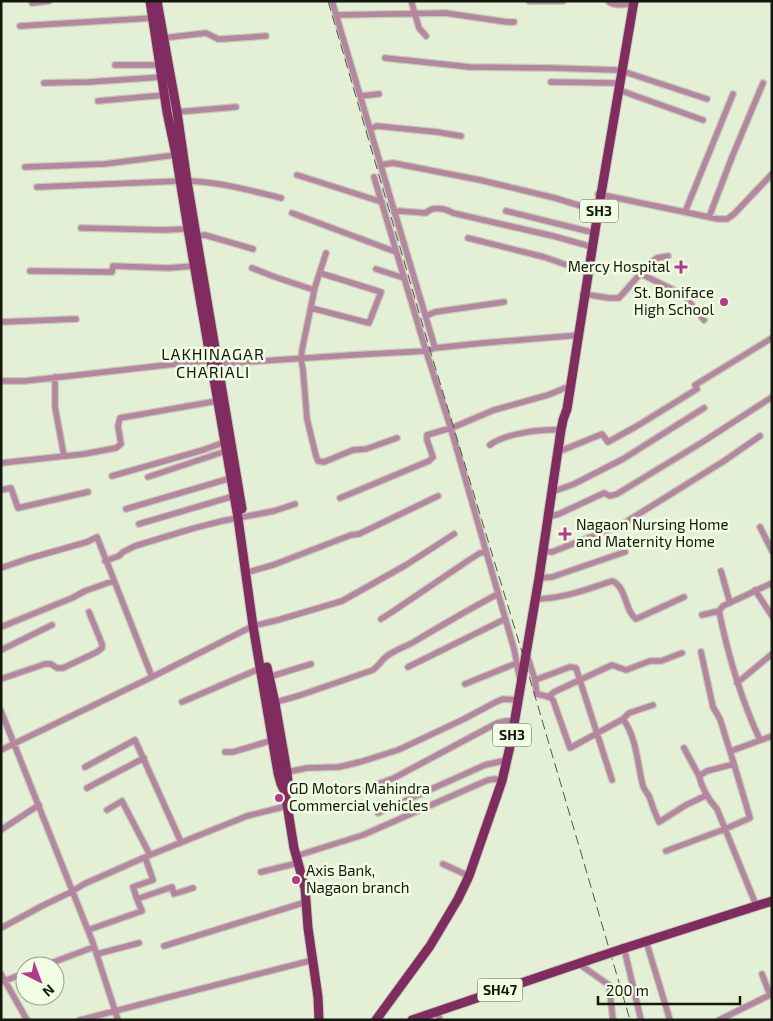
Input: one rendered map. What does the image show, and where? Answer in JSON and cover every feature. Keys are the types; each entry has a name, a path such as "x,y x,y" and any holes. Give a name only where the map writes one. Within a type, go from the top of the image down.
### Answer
{"main road":[{"path":"150,1 167,112 196,236 217,401 225,447 234,496 252,571 256,625 269,677 273,740 281,784 288,806 294,848 305,888 319,1020"},
{"path":"157,1 176,112 188,229 240,517 262,668 287,772 288,783 285,792"},
{"name":"SH3","path":"376,1020 430,946 458,899 469,876 507,760 536,599 561,430 568,409 583,294 630,2"},
{"name":"SH3","path":"583,294 584,271 594,210 599,194"},
{"name":"SH3","path":"563,420 562,409 565,388 577,335"},
{"name":"SH47","path":"412,1020 439,1016 623,948 772,901"}],"street":[{"path":"32,3 49,1"},
{"path":"332,1 435,348"},
{"path":"412,1 419,28 426,36"},
{"path":"529,1 563,1"},
{"path":"608,1 611,4 622,5 630,2"},
{"path":"336,15 445,13 514,22"},
{"path":"20,26 153,18"},
{"path":"163,38 206,34 218,39 266,36"},
{"path":"385,58 470,67 619,71 706,99"},
{"path":"115,66 160,64"},
{"path":"44,83 162,77"},
{"path":"552,82 617,86 703,120"},
{"path":"709,217 762,83"},
{"path":"360,96 379,94"},
{"path":"685,212 733,94"},
{"path":"98,101 165,95"},
{"path":"176,112 236,107"},
{"path":"370,129 377,126 461,136"},
{"path":"25,167 104,164 176,155"},
{"path":"380,165 393,162 480,180 555,198 594,210"},
{"path":"297,174 382,202"},
{"path":"599,194 718,219 727,219 772,174"},
{"path":"374,177 514,649 520,684"},
{"path":"37,187 184,181 233,186 282,198"},
{"path":"394,212 426,213 431,208 446,209 453,213 589,246"},
{"path":"506,211 591,232"},
{"path":"292,213 396,252"},
{"path":"81,228 188,229"},
{"path":"196,236 205,235 253,249"},
{"path":"468,238 544,257 584,271"},
{"path":"326,253 314,290 301,359 307,419 318,461 324,462 353,450 366,449 397,438"},
{"path":"583,294 619,298 648,264 657,258 668,256"},
{"path":"30,271 112,272 113,266 168,268 194,266"},
{"path":"252,268 314,290"},
{"path":"376,269 404,278"},
{"path":"311,308 369,323 381,292 320,273"},
{"path":"639,273 680,293 688,299 704,320"},
{"path":"426,316 435,312 504,302"},
{"path":"1,322 76,319"},
{"path":"1,381 25,381 213,363 426,351 435,348 577,335"},
{"path":"558,452 602,434 608,442 697,389 696,385 772,338"},
{"path":"55,377 56,407 64,456"},
{"path":"340,498 429,461 432,457 427,435 494,410 548,395 565,388"},
{"path":"548,517 559,514 604,493 610,496 617,494 772,397"},
{"path":"1,463 116,448 120,444 118,426 120,418 217,401"},
{"path":"552,492 574,484 623,458 704,408"},
{"path":"490,445 511,436 531,431 561,430"},
{"path":"543,551 552,552 621,525 724,461 760,436"},
{"path":"112,476 202,450 225,447"},
{"path":"148,476 225,447"},
{"path":"126,509 231,478"},
{"path":"1,490 11,488 18,508 88,492"},
{"path":"139,524 234,496"},
{"path":"252,571 364,532 438,496"},
{"path":"106,561 144,543 191,529 274,511 295,504"},
{"path":"760,527 772,550"},
{"path":"1,750 256,625 294,616 342,601 406,565 454,534"},
{"path":"1,568 87,542 97,537 152,677"},
{"path":"381,619 469,560 480,553 486,552"},
{"path":"539,578 552,576 625,552"},
{"path":"721,571 730,602"},
{"path":"1,627 113,581"},
{"path":"536,599 546,599 578,592 612,581 617,582 624,595 631,616 636,619 684,597"},
{"path":"702,615 719,611 730,602 772,582"},
{"path":"755,590 772,616"},
{"path":"271,703 301,695 373,670 388,656 498,594"},
{"path":"719,611 737,682 748,715 760,740"},
{"path":"1,679 45,664 63,668 97,652 102,648 102,644 89,612"},
{"path":"408,667 505,619"},
{"path":"1,650 52,625"},
{"path":"666,851 750,818 720,719 713,707 701,652"},
{"path":"526,653 535,680 537,694 550,697 553,700 570,748 623,719 629,713 653,705"},
{"path":"548,697 554,692 612,665 626,670 650,661 660,661 682,653"},
{"path":"737,682 772,654"},
{"path":"465,684 517,663"},
{"path":"269,677 311,664"},
{"path":"535,680 570,667 576,668 612,780"},
{"path":"182,702 262,668"},
{"path":"287,772 307,768 339,767 360,762 398,750 503,699 518,700"},
{"path":"1,711 88,930 118,1020"},
{"path":"623,719 633,740 644,788 648,793 659,822 686,805 707,795"},
{"path":"365,789 394,778 497,723 514,720"},
{"path":"730,751 772,736"},
{"path":"85,767 135,740 181,842"},
{"path":"225,752 233,752 273,740"},
{"path":"684,748 716,809 756,905"},
{"path":"87,788 144,758"},
{"path":"378,813 485,765 507,760"},
{"path":"699,776 707,771 734,764"},
{"path":"261,872 381,828 488,780 502,780"},
{"path":"88,930 142,911 133,887 153,880 148,856 122,801 107,810"},
{"path":"1,830 39,805"},
{"path":"1,928 84,884 148,856 247,816 288,806"},
{"path":"443,864 469,876"},
{"path":"137,898 172,887 174,894 193,888"},
{"path":"164,946 306,902"},
{"path":"646,941 670,1020"},
{"path":"97,954 139,943"},
{"path":"65,958 94,947"},
{"path":"623,948 641,1020"},
{"path":"80,1020 313,960"},
{"path":"579,964 609,985 613,1020"},
{"path":"1,974 3,981 27,1020"},
{"path":"719,1020 771,994 762,974"},
{"path":"3,981 15,977"}],"railway":[{"path":"328,1 630,1020"}],"place":[{"name":"Mercy Hospital","path":"681,267"},
{"name":"St. Boniface High School","path":"724,302"},
{"name":"Nagaon Nursing Home and Maternity Home","path":"565,534"},
{"name":"GD Motors Mahindra Commercial vehicles","path":"279,798"},
{"name":"Axis Bank, Nagaon branch","path":"296,880"}],"district":[{"name":"LAKHINAGAR CHARIALI","path":"213,363"}]}
